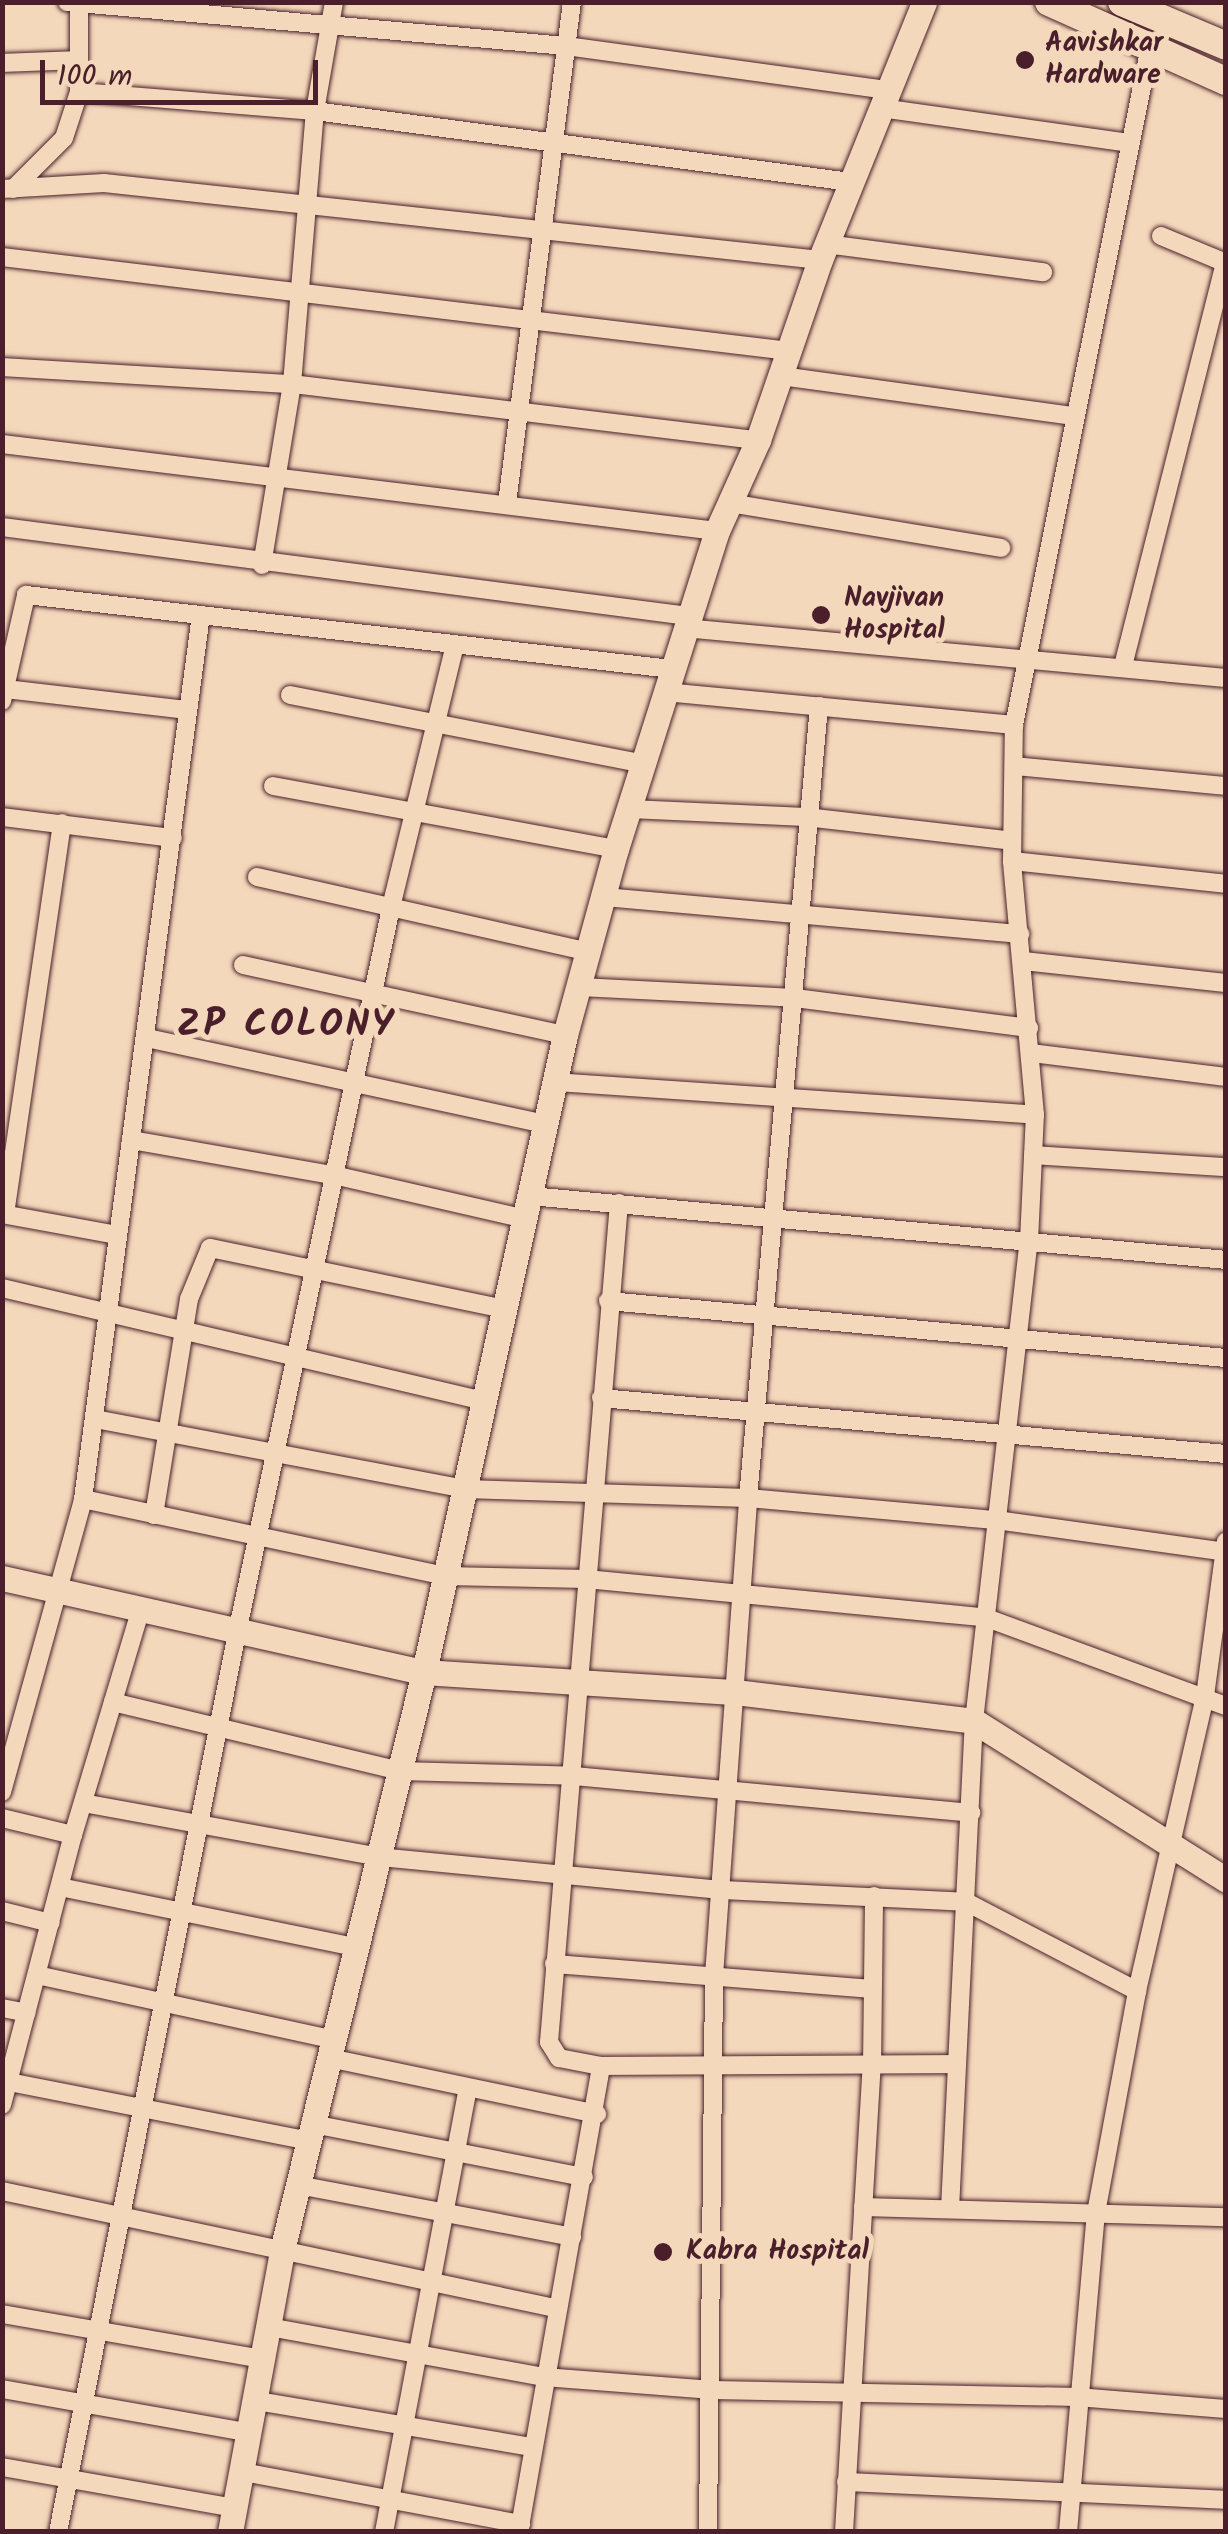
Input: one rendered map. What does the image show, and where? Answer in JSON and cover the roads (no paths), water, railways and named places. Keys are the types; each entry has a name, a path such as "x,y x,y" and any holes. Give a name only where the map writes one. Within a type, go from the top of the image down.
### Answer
{"main road":[{"path":"233,2520 252,2433 283,2246 424,1672 565,1035 591,952 616,849 717,531 758,440 823,252 924,2"},
{"path":"1049,2 1226,81"},
{"path":"1122,2 1226,46"},
{"path":"2,1578 424,1672 735,1692 974,1721 1171,1849 1226,1880"}],"street":[{"path":"67,2 566,46 1131,143"},
{"path":"262,565 292,384 296,297 315,111 334,2"},
{"path":"508,503 572,2"},
{"path":"8,189 64,138 79,92 79,3"},
{"path":"950,2209 974,1721 1004,1432 1029,1241 1035,1116 1012,861 1014,725 1150,48"},
{"path":"2,63 79,60"},
{"path":"79,92 315,111 851,182"},
{"path":"8,189 104,183 543,234 823,252 1043,272"},
{"path":"1123,666 1225,262 1161,236"},
{"path":"2,257 532,324 1074,416"},
{"path":"2,368 292,384 758,440"},
{"path":"2,444 717,531"},
{"path":"730,503 1002,548"},
{"path":"2,527 686,622 1026,664 1123,666 1226,678"},
{"path":"188,710 4,695 26,595 455,645 819,706 1014,725"},
{"path":"2,1792 83,1499 201,615"},
{"path":"58,2532 117,2213 236,1633 280,1453 392,903 455,645"},
{"path":"290,696 645,764"},
{"path":"708,2532 713,2390 714,1976 748,1498 778,1218 783,1102 819,706"},
{"path":"1014,766 1226,786"},
{"path":"273,786 616,849"},
{"path":"630,809 806,818 1012,842"},
{"path":"3,821 62,823 173,838"},
{"path":"62,823 4,1214 117,1235"},
{"path":"1012,861 1226,884"},
{"path":"256,877 392,903 591,952"},
{"path":"604,896 799,918 1020,934"},
{"path":"1023,961 1226,983"},
{"path":"244,965 565,1035"},
{"path":"580,987 795,998 1030,1028"},
{"path":"147,1038 546,1124"},
{"path":"1031,1053 1226,1077"},
{"path":"555,1082 783,1102 1035,1116"},
{"path":"131,1140 527,1207 619,1203 1226,1260"},
{"path":"1033,1155 1226,1167"},
{"path":"619,1203 601,1398 599,1488 586,1579 574,1776 554,1964 553,2051 601,2066 957,2064"},
{"path":"154,1516 184,1330 210,1248 505,1308"},
{"path":"2,1288 108,1309 296,1361 484,1401"},
{"path":"608,1301 1018,1335 1226,1358"},
{"path":"601,1398 1226,1454"},
{"path":"95,1419 465,1489 599,1488 748,1498 996,1520 1225,1548 1205,1696 1137,1991 1096,2213 1076,2397 1068,2532"},
{"path":"83,1499 259,1540 446,1576 586,1579 984,1616 1226,1706"},
{"path":"3,2104 72,1835 141,1609"},
{"path":"113,1702 400,1770 574,1776 971,1813"},
{"path":"83,1802 379,1856 562,1870 722,1890 966,1902 1137,1991"},
{"path":"2,1818 72,1835"},
{"path":"60,1887 356,1947"},
{"path":"844,2532 872,2066 874,1896"},
{"path":"2,1911 50,1923"},
{"path":"554,1964 870,1989"},
{"path":"37,1975 161,2001 468,2088 597,2114"},
{"path":"2,2008 28,2014"},
{"path":"243,2472 520,2528 555,2308 597,2114 601,2066"},
{"path":"9,2082 139,2108 457,2152 584,2178"},
{"path":"384,2532 468,2088"},
{"path":"298,2185 572,2238"},
{"path":"2,2191 283,2246 555,2308"},
{"path":"863,2207 1226,2217"},
{"path":"2,2314 263,2359"},
{"path":"269,2327 544,2377 713,2390 1076,2397 1226,2409"},
{"path":"2,2389 252,2433"},
{"path":"257,2401 532,2448"},
{"path":"2,2467 68,2479 233,2520"},
{"path":"846,2482 1226,2500"}],"place":[{"name":"Aavishkar Hardware","path":"1025,60"},
{"name":"Navjivan Hospital","path":"821,615"},
{"name":"Kabra Hospital","path":"663,2252"}],"district":[{"name":"ZP COLONY","path":"286,1027"}]}
